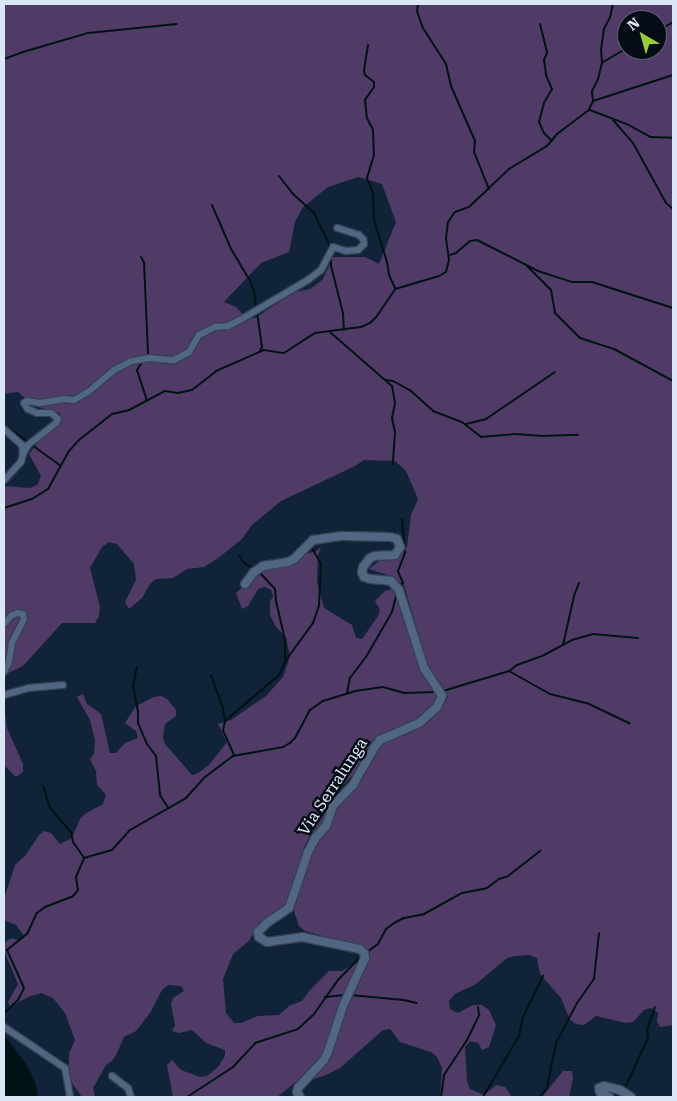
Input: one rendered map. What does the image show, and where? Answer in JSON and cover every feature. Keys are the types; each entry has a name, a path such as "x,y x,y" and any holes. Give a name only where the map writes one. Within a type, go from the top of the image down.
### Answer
{"street":[{"path":"4,480 21,462 28,445 56,423 58,419 51,413 37,413 28,409 24,403 27,401 40,403 64,399 74,400 88,392 114,370 132,361 149,358 174,360 189,352 199,335 215,327 228,326 240,320 308,280 321,270 333,247 346,251 358,250 364,244 363,239 359,235 337,228"},
{"path":"4,429 22,445 23,454"},
{"name":"Via Serralunga","path":"245,584 254,572 263,566 294,560 313,540 343,536 390,537 396,539 400,547 395,556 375,556 370,558 363,567 362,572 364,577 385,580 396,585 424,668 442,696 437,706 419,723 380,740 353,785 333,806 326,826 316,836 308,852 289,908 267,923 258,932 259,937 267,942 302,937 360,949 364,953 365,958 343,1006 328,1052 324,1060 298,1088 296,1092 300,1097"},
{"path":"4,624 12,615 23,614 24,619 12,643 9,662 4,672"},
{"path":"4,695 28,688 63,685"},
{"path":"4,1027 65,1068 70,1097"},
{"path":"112,1076 128,1088 131,1097"},
{"path":"609,1097 600,1092 600,1088 604,1086 620,1090 631,1097"}],"shaded area":[{"path":"4,4 673,4 673,1025 660,1027 657,1021 658,1013 651,1008 644,1010 633,1022 626,1023 596,1016 584,1025 576,1024 570,1020 561,998 540,974 537,958 530,955 515,956 507,958 476,984 455,994 449,1001 450,1009 458,1013 473,1005 482,1005 489,1010 496,1025 489,1047 482,1050 478,1043 470,1041 465,1047 467,1081 470,1089 484,1095 496,1085 505,1087 512,1097 440,1097 442,1068 437,1057 431,1052 400,1042 390,1029 383,1030 340,1068 311,1080 325,1065 335,1045 345,1010 368,958 360,946 305,931 299,926 294,911 295,903 312,853 342,802 366,772 382,745 389,739 404,735 420,726 440,711 448,697 428,667 404,585 391,576 369,569 380,560 396,559 407,547 411,515 418,499 406,471 395,461 364,460 281,501 252,525 241,540 204,567 187,569 173,578 156,579 150,584 142,598 129,609 125,602 136,580 134,564 117,544 109,542 102,547 90,568 100,607 99,616 95,623 62,623 23,666 4,675 4,486 31,488 38,484 41,476 29,454 44,435 62,421 60,413 34,406 18,392 4,394","holes":["358,177 382,184 396,222 379,264 365,257 333,257 323,279 317,284 310,289 295,292 255,318 247,319 236,307 224,302 261,263 289,252 295,222 303,207 328,187"]},
{"path":"321,547 318,555 317,582 324,608 352,625 356,638 362,639 378,616 380,610 375,601 385,591 392,589 399,600 438,696 434,704 416,720 374,740 356,771 334,795 320,826 310,836 304,847 291,896 283,908 259,923 249,941 233,954 223,979 226,1013 234,1023 241,1023 258,1016 279,1015 289,1006 302,1001 329,971 342,971 361,960 323,1055 311,1070 277,1097 173,1097 167,1065 172,1060 181,1070 200,1077 207,1076 218,1067 225,1056 225,1050 206,1043 192,1030 179,1033 172,1031 175,1025 171,1004 173,998 184,991 181,986 168,985 162,990 150,1013 136,1031 124,1037 116,1055 106,1065 93,1088 95,1097 82,1097 69,1079 69,1053 75,1040 65,1013 53,998 41,993 28,997 10,1007 8,1002 18,984 4,951 6,941 12,938 18,940 24,936 16,925 4,920 4,899 15,865 25,856 39,835 44,831 51,833 60,844 72,838 80,819 103,804 106,795 97,785 96,771 90,759 94,754 95,740 90,720 77,697 83,694 87,704 101,714 110,753 116,753 125,743 138,738 136,731 125,723 136,706 154,697 161,696 167,699 176,710 176,716 165,724 163,737 165,744 192,775 198,773 209,765 227,742 218,724 231,720 266,696 283,677 290,656 286,637 276,627 270,615 270,602 273,596 271,590 265,587 258,589 248,606 242,609 236,593 263,569 291,565 302,554 315,552"},
{"path":"4,703 7,728 23,764 23,772 16,777 4,765"},
{"path":"4,1035 26,1064 35,1082 38,1097 4,1097"},
{"path":"563,1071 572,1071 573,1078 569,1097 542,1097"}],"waterway":[{"path":"418,4 417,11 423,28 446,64 451,86 475,141 474,152 489,189"},
{"path":"4,508 32,499 48,489 69,451 79,440 112,414 129,410 165,391 178,393 192,390 216,371 264,350 284,353 315,333 361,327 370,323 377,316 395,289 439,276 446,272 449,260 446,238 448,222 455,212 469,207 509,169 547,146 557,134 588,111 593,101 592,91 598,79 602,63 601,50 604,29 610,17 613,4"},
{"path":"667,25 673,22"},
{"path":"4,59 88,33 177,24"},
{"path":"540,24 547,53 544,60 546,75 552,89 544,103 539,122 544,133 552,141"},
{"path":"368,45 364,71 365,75 374,82 374,87 365,100 367,118 373,130 374,155 367,178 373,193 374,220 389,275 395,288"},
{"path":"603,62 617,54"},
{"path":"593,101 673,75"},
{"path":"590,110 627,124 650,137 673,138"},
{"path":"613,120 633,143 666,203 673,209"},
{"path":"279,176 293,194 314,213 331,248"},
{"path":"212,205 231,249 250,281 254,291 256,307"},
{"path":"450,255 456,253 470,241 477,240 538,271 572,282 592,282 673,308"},
{"path":"331,255 331,266 343,313 344,330"},
{"path":"141,257 144,262 148,355"},
{"path":"526,265 551,290 555,313 580,338 614,349 673,381"},
{"path":"257,312 262,347 260,351"},
{"path":"331,333 392,386 395,403 392,418 395,432 393,464"},
{"path":"143,361 137,370 147,400"},
{"path":"466,424 486,419 555,372"},
{"path":"386,380 393,381 411,391 433,411 462,422 481,437 514,434 540,436 578,435"},
{"path":"4,424 28,442"},
{"path":"32,445 60,465"},
{"path":"400,588 403,583 398,571 405,553 402,519"},
{"path":"286,660 313,623 319,606 321,564 311,546"},
{"path":"239,556 244,563 254,569"},
{"path":"234,755 223,730 225,721 279,675 285,662 285,640 276,602 275,589 258,571"},
{"path":"563,645 574,596 579,583"},
{"path":"347,693 350,678 366,657 392,612 397,592"},
{"path":"443,691 509,671 517,665 544,655 572,640 593,634 638,638"},
{"path":"137,667 133,686 138,711 138,723 147,744 156,756 160,795 168,808"},
{"path":"509,671 550,694 587,703 629,723"},
{"path":"211,675 223,708 225,720"},
{"path":"4,1013 18,1000 24,988 7,950 27,934 37,913 45,907 73,896 78,890 76,877 84,858 112,850 130,830 186,798 205,777 233,756 283,747 290,743 295,738 310,710 323,701 355,691 383,687 404,693 435,692"},
{"path":"43,786 50,808 71,832 73,842 84,858"},
{"path":"367,952 378,944 386,929 394,923 404,918 424,914 462,893 487,888 499,879 508,876 540,851"},
{"path":"540,1097 547,1088 556,1043 577,1003 594,979 599,933"},
{"path":"187,1097 233,1067 255,1043 298,1029 314,1014 338,980 361,956"},
{"path":"483,1097 519,1036 523,1017 543,976"},
{"path":"325,997 345,995"},
{"path":"350,995 417,1003"},
{"path":"441,1097 444,1075 467,1040 479,1015 478,1007"},
{"path":"624,1090 648,1038 647,1030 655,1007"}]}
